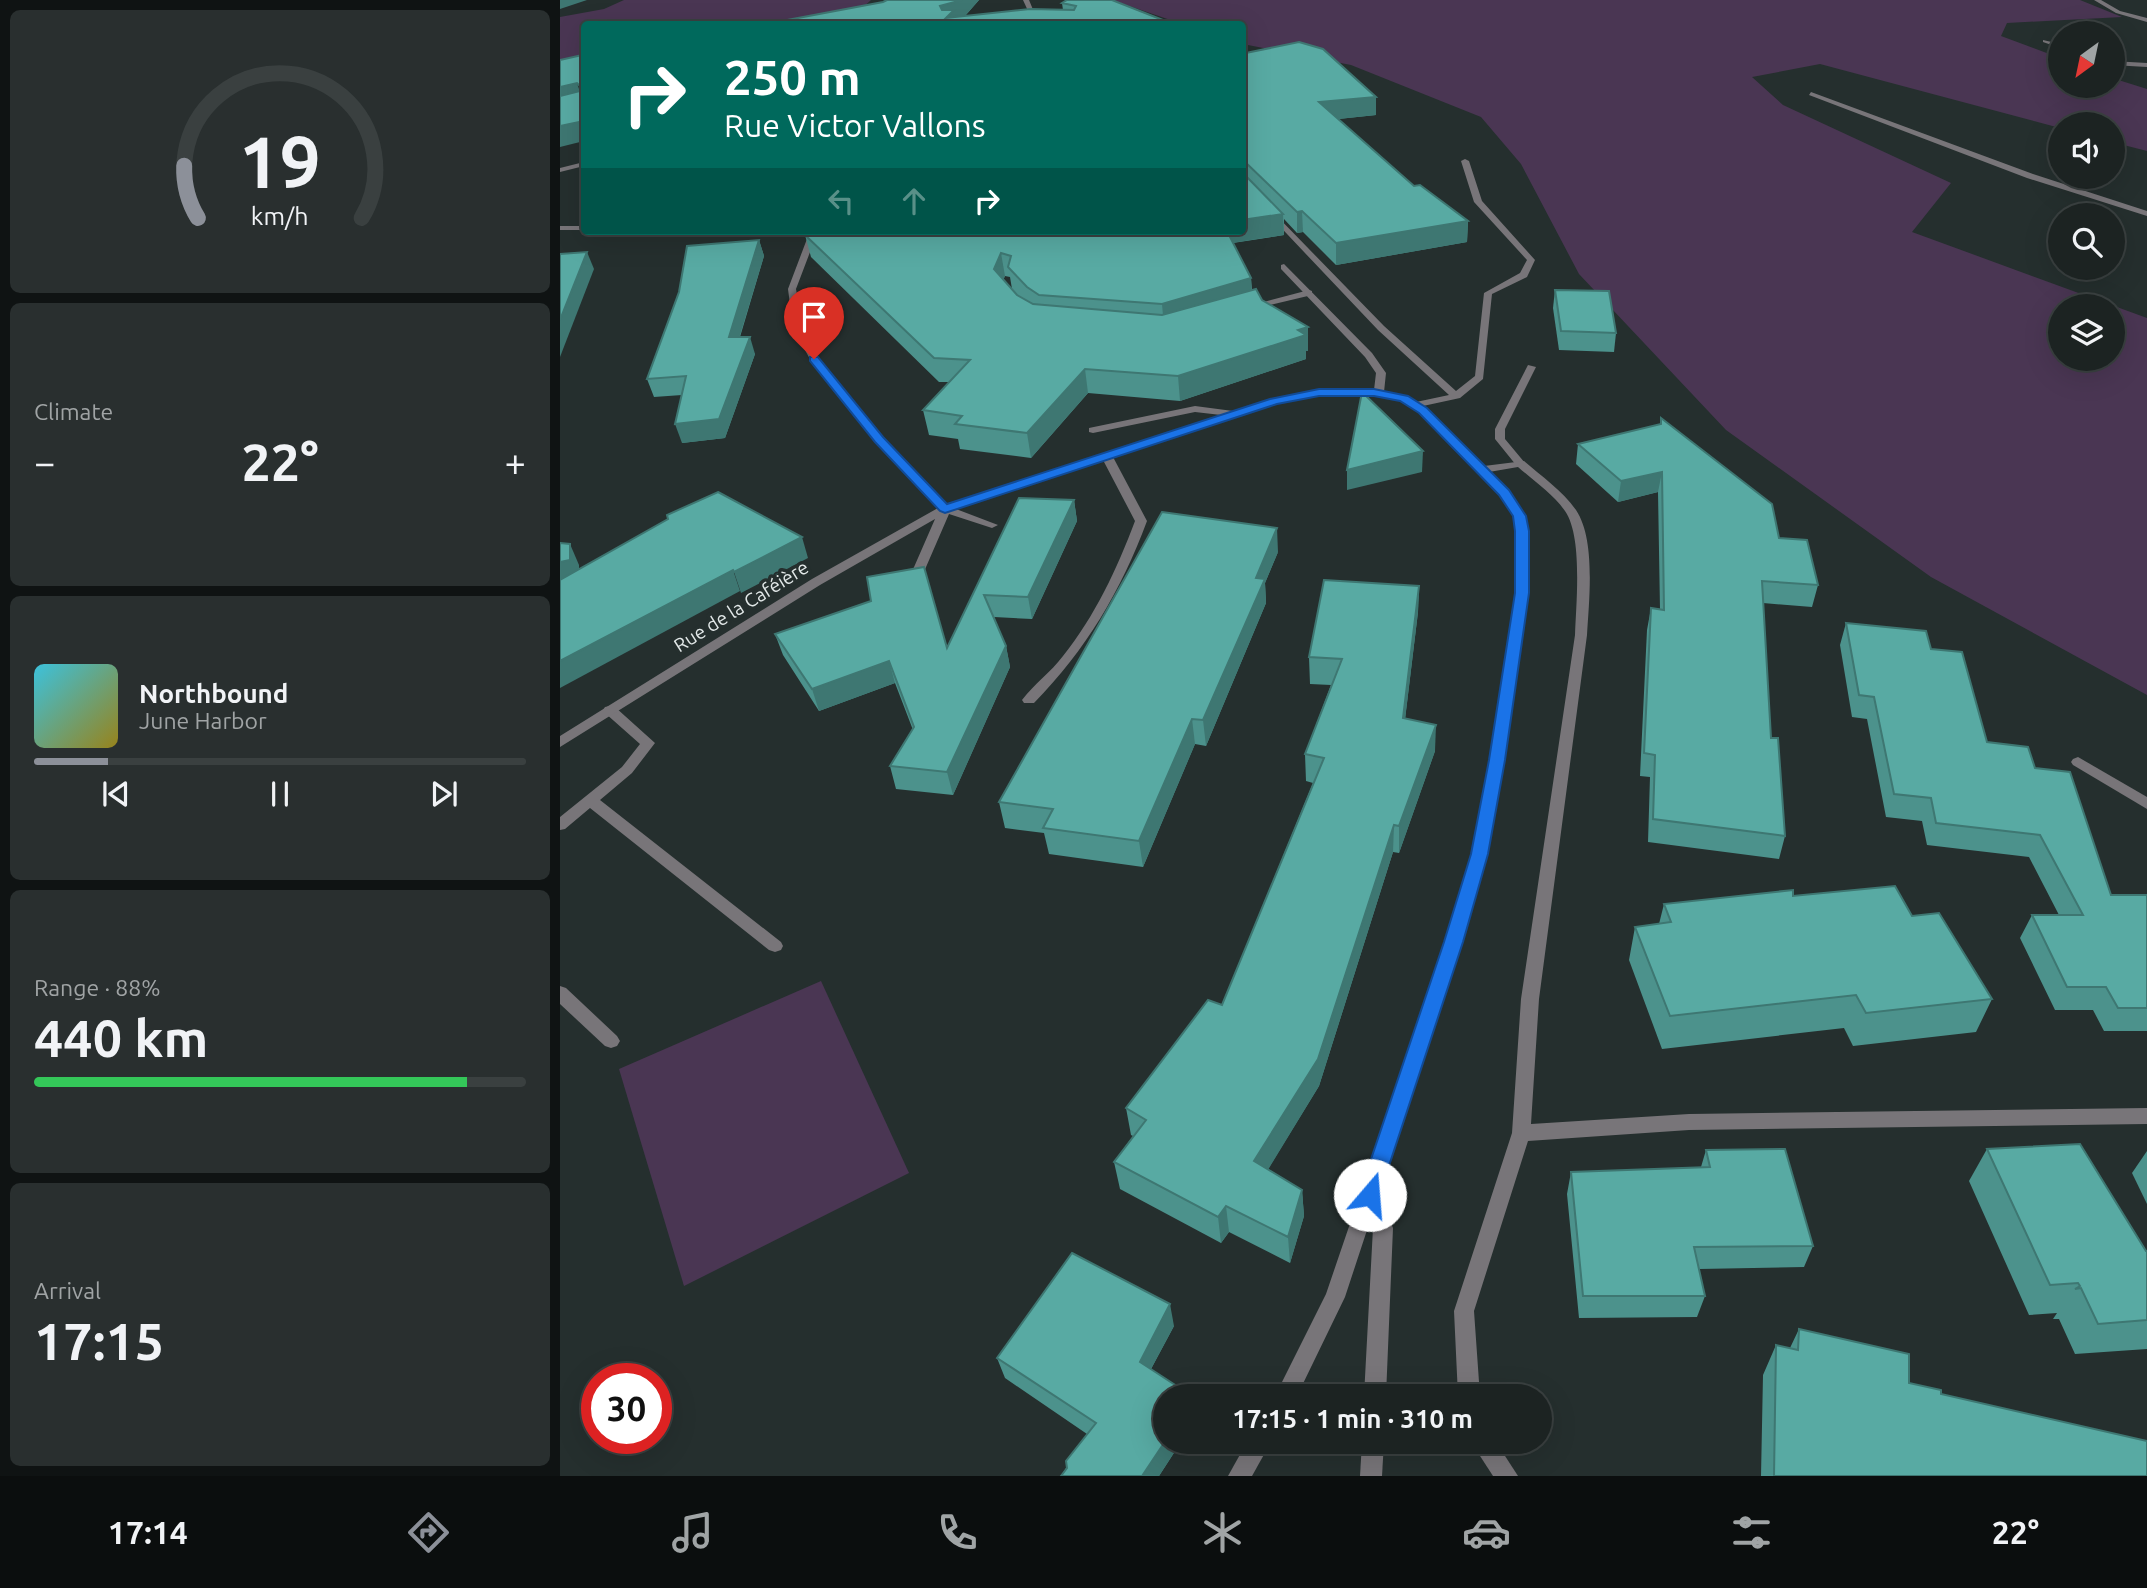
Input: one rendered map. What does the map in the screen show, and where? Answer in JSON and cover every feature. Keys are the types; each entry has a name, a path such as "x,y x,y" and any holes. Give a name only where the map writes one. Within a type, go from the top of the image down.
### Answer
{"street":[{"path":"2097,0 2118,12 2147,20"},
{"path":"1026,1 1028,17 1036,21"},
{"path":"2125,64 2147,65"},
{"path":"1811,94 2030,176 2147,214"},
{"path":"1414,405 1456,396 1480,377 1488,293 1524,275 1531,260 1478,202 1465,160"},
{"path":"560,170 581,165"},
{"path":"1268,209 1381,328 1456,396"},
{"path":"560,228 581,228"},
{"path":"812,235 792,289 798,328 814,359 903,466 945,509 992,525"},
{"path":"1284,267 1369,355 1381,373 1379,394"},
{"path":"1234,311 1309,293"},
{"path":"1468,1384 1464,1311 1521,1133 1530,999 1581,635 1583,582 1578,522 1561,500 1520,463 1500,439 1500,429 1531,367"},
{"name":"Rue de la Caféière","path":"560,742 816,582 945,509 1275,401 1319,393 1379,394 1404,399 1414,405"},
{"path":"1292,1384 1335,1297 1476,867 1497,760 1522,593 1522,531 1519,516 1504,493 1423,410 1414,405"},
{"path":"1093,430 1195,409 1234,414"},
{"path":"1029,701 1071,655 1099,611 1133,545 1141,521 1107,457"},
{"path":"1482,470 1520,463"},
{"path":"917,574 945,509"},
{"path":"560,825 592,802 627,770 648,743 610,710"},
{"path":"2078,762 2147,804"},
{"path":"592,802 775,946"},
{"path":"560,993 611,1041"},
{"path":"1521,1133 1689,1122 2147,1116"},
{"path":"1370,1195 1383,1228 1376,1384"},
{"path":"1239,1476 1253,1454"},
{"path":"1371,1476 1372,1454"},
{"path":"1491,1454 1507,1476"}],"shaded area":[{"path":"624,0 871,0 858,12 815,21 581,21 581,71 560,75 560,17 604,9"},
{"path":"1112,0 2080,0 2122,17 2007,23 2001,36 2048,54 2048,98 2125,98 2125,82 2147,89 2147,151 2125,145 2125,112 2048,112 2048,125 1820,64 1752,77 1783,105 1951,183 1912,232 2081,294 2048,294 2048,371 2125,371 2125,310 2147,318 2147,695 1931,577 1726,430 1579,274 1521,164 1481,117 1351,65 1246,45 1246,21 1173,21"},
{"path":"821,981 909,1173 684,1286 619,1069"}],"building":[{"path":"962,0 940,6 942,10 954,10 946,18 1030,9 1074,10 1076,6 1062,3 1067,0 1112,0 1165,21 782,21 883,2"},
{"path":"1299,42 1323,49 1376,97 1319,102 1414,186 1420,185 1468,221 1336,243 1302,211 1297,212 1246,163 1246,53"},
{"path":"581,55 581,122 560,126 560,96 580,91 580,86 577,83 560,87 560,60"},
{"path":"1246,176 1283,214 1246,219"},
{"path":"805,235 1229,235 1251,278 1162,304 1039,295 1027,287 1008,267 1011,256 1001,253 994,269 1017,295 1033,304 1162,315 1256,289 1262,300 1308,327 1298,330 1306,335 1178,376 1085,369 1027,433 955,424 962,416 923,410 970,360 934,358"},
{"path":"759,240 729,337 750,337 719,419 675,424 686,376 647,379 679,292 687,246"},
{"path":"587,252 560,320 560,254"},
{"path":"1555,290 1609,291 1616,333 1561,331"},
{"path":"1362,392 1423,451 1347,470"},
{"path":"1661,418 1772,504 1779,538 1807,540 1818,585 1762,581 1771,738 1778,738 1785,836 1653,819 1655,755 1644,753 1651,608 1664,610 1662,472 1621,481 1578,444 1661,424"},
{"path":"718,492 802,537 560,661 560,580 668,519 667,515"},
{"path":"1019,498 1074,500 1028,597 984,595 1006,646 947,772 890,766 914,727 889,661 812,689 775,634 871,601 867,577 924,567 947,648"},
{"path":"1162,512 1277,528 1256,578 1265,579 1203,720 1192,719 1139,841 1043,828 1053,809 999,802"},
{"path":"560,543 570,544 570,560 560,562"},
{"path":"1324,580 1419,586 1403,718 1436,725 1399,826 1394,825 1318,1059 1254,1161 1302,1190 1288,1237 1226,1206 1218,1217 1114,1162 1146,1120 1126,1108 1208,1000 1222,1005 1324,758 1305,754 1342,659 1309,657"},
{"path":"1846,623 1926,631 1931,649 1962,652 1987,742 2028,747 2035,768 2070,772 2111,895 2147,895 2147,1008 2118,1008 2106,987 2067,987 2032,915 2083,915 2040,835 1936,823 1931,798 1894,794 1874,697 1859,695"},
{"path":"1895,886 1912,916 1939,913 1992,999 1866,1013 1856,995 1670,1016 1635,927 1671,922 1664,904 1793,890 1793,896"},
{"path":"2080,1144 2147,1251 2147,1320 2098,1324 2081,1288 2075,1289 2080,1286 2078,1283 2050,1285 1987,1149"},
{"path":"1785,1149 1813,1246 1694,1247 1705,1296 1583,1296 1571,1172 1710,1167 1706,1150"},
{"path":"1072,1253 1170,1304 1140,1362 1174,1384 1153,1384 1153,1454 1157,1454 1142,1476 1061,1476 1067,1468 1066,1461 1096,1423 997,1358"},
{"path":"1799,1329 1909,1354 1909,1383 1941,1390 1941,1394 2147,1441 2147,1476 1774,1476 1776,1345 1798,1350"}],"route":[{"path":"814,359 879,440 945,509 1275,401 1319,393 1374,393 1404,399 1423,410 1504,493 1519,516 1522,531 1522,593 1497,760 1479,854 1454,942 1370,1195"}]}
